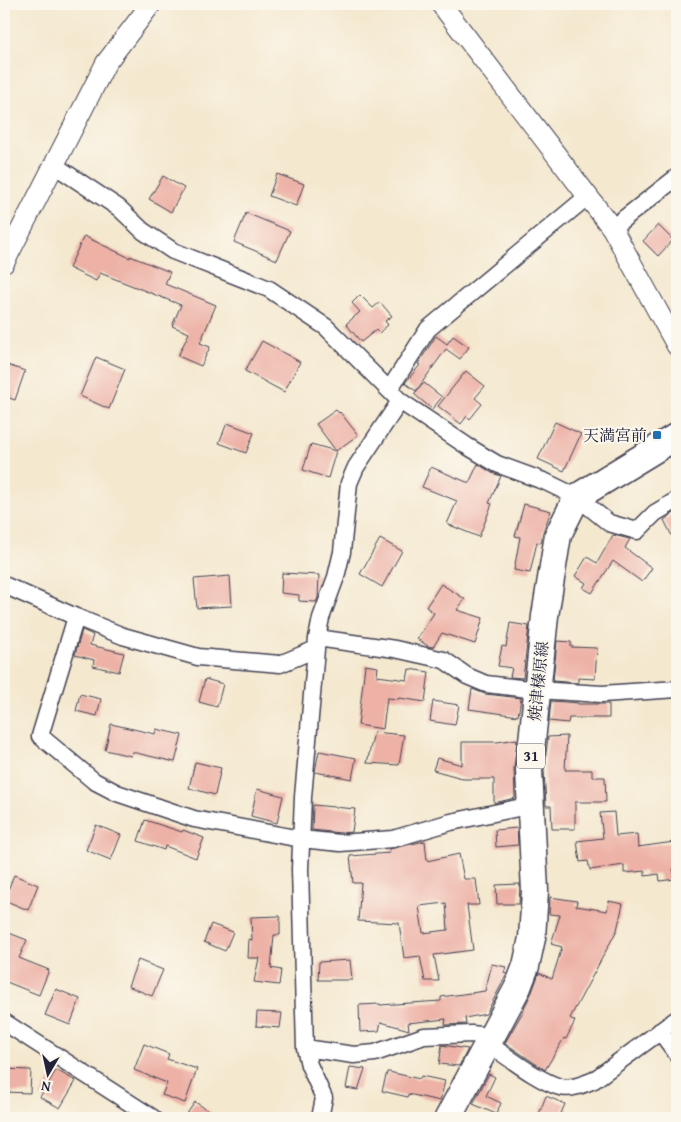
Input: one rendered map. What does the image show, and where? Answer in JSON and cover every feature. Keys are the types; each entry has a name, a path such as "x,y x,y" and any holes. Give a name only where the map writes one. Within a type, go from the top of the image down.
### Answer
{"main road":[{"path":"578,497 677,436"},
{"name":"焼津榛原線","path":"448,1118 520,980 526,966 532,938 535,891 529,770 537,690 545,616 558,535 578,497"}],"street":[{"path":"4,263 106,63 150,4"},
{"path":"441,4 612,228 677,346"},
{"path":"54,165 119,208 143,231 173,251 269,289 326,326 395,395 467,446 497,464 546,482 578,497 609,523 637,531 655,513 677,500"},
{"path":"612,228 677,177"},
{"path":"320,1118 324,1098 309,1065 305,1048 300,869 301,839 316,644 321,618 336,577 342,552 349,483 428,329 588,196"},
{"path":"4,585 123,636 198,657 280,664 316,644 405,651 444,660 467,676 486,684 537,690 602,694 677,689"},
{"path":"76,617 40,736 94,781 117,793 194,819 301,839 340,843 393,839 451,822 532,805"},
{"path":"305,1048 354,1055 375,1052 424,1036 471,1034 489,1040 539,1077 561,1087 578,1086 594,1080 677,1019"},
{"path":"4,1022 153,1118"},
{"path":"660,1031 677,1054"}],"building":[{"path":"277,174 304,184 296,206 269,196"},
{"path":"163,176 184,188 171,212 149,199"},
{"path":"246,213 290,231 277,260 234,242"},
{"path":"658,225 673,240 658,256 643,241"},
{"path":"84,236 130,258 130,256 170,272 165,284 216,305 200,343 210,347 201,366 178,356 189,333 172,326 181,305 100,273 96,281 69,268"},
{"path":"360,295 373,308 380,302 392,316 385,321 388,325 379,333 376,330 361,342 346,324 360,312 352,303"},
{"path":"436,336 447,344 453,336 469,347 460,359 446,349 416,391 405,383 420,365 418,364"},
{"path":"262,341 300,362 284,392 245,371"},
{"path":"96,357 125,369 109,409 80,396"},
{"path":"4,364 25,371 15,400 4,396"},
{"path":"466,371 485,386 475,398 482,404 470,419 467,416 461,424 438,406"},
{"path":"424,383 442,397 432,409 414,394"},
{"path":"336,410 340,412 358,435 336,451 316,424"},
{"path":"555,422 581,434 564,471 538,459"},
{"path":"227,423 254,433 246,453 219,443"},
{"path":"311,444 336,451 328,478 303,470"},
{"path":"478,464 492,473 501,476 489,503 492,504 479,537 447,524 457,501 422,487 431,467 469,483"},
{"path":"524,504 551,511 541,543 537,542 530,573 514,570 520,537 515,536"},
{"path":"677,511 677,546 664,520"},
{"path":"613,535 630,539 625,548 652,568 642,582 613,561 592,593 583,588 586,583 575,576 587,557 597,563"},
{"path":"380,539 402,551 382,587 360,574"},
{"path":"282,573 319,575 318,598 316,602 299,601 299,595 281,593"},
{"path":"230,576 232,606 197,608 194,579"},
{"path":"441,584 465,599 457,610 483,618 475,644 442,633 433,647 417,639 434,613 426,607"},
{"path":"510,623 529,626 523,678 510,677 512,668 498,666 502,646 506,647"},
{"path":"82,630 93,635 90,645 124,653 119,672 93,666 94,660 75,655"},
{"path":"557,641 571,642 571,647 597,648 595,679 578,678 578,683 553,681"},
{"path":"365,665 378,667 377,676 407,680 409,669 429,672 425,702 387,698 383,729 358,725"},
{"path":"205,679 223,684 217,707 199,702"},
{"path":"472,689 485,694 521,698 518,716 469,709"},
{"path":"80,694 101,699 97,716 76,711"},
{"path":"433,701 459,705 455,725 430,721"},
{"path":"551,701 578,704 609,704 609,718 569,718 568,723 549,721"},
{"path":"111,724 155,734 156,729 182,735 175,762 132,752 131,756 105,750"},
{"path":"374,732 404,735 399,765 367,763"},
{"path":"567,736 565,770 592,770 592,777 605,777 606,802 575,802 575,829 552,829 551,806 546,806 544,770 548,737"},
{"path":"517,739 514,768 515,798 494,803 494,779 462,779 433,770 437,758 462,765 462,742 497,742"},
{"path":"319,751 356,758 352,779 315,772"},
{"path":"195,762 221,768 215,795 189,788"},
{"path":"257,789 283,796 277,823 251,816"},
{"path":"313,805 355,809 352,832 340,833 312,830"},
{"path":"614,812 616,836 637,834 638,847 674,842 677,865 677,868 673,869 675,879 660,881 659,874 645,876 645,871 624,873 624,865 590,870 588,861 580,862 577,841 603,838 600,813"},
{"path":"145,820 182,832 183,830 204,838 196,858 165,846 164,850 138,841"},
{"path":"96,825 121,835 111,860 86,850"},
{"path":"517,828 518,845 496,847 495,830"},
{"path":"425,841 427,861 459,854 464,879 476,879 479,905 467,905 473,950 434,955 439,981 425,981 420,956 404,958 399,923 358,921 361,883 353,883 350,856 390,853 389,849","holes":["446,903 448,930 423,933 419,906"]},
{"path":"14,875 38,885 28,910 4,900"},
{"path":"520,884 519,904 497,904 496,885"},
{"path":"550,897 577,901 576,906 607,911 609,901 623,904 617,930 570,1018 575,1021 566,1039 564,1038 545,1070 505,1043 525,1008 539,973 552,979 562,947 551,944 560,915 549,914"},
{"path":"280,916 280,935 274,935 271,968 281,970 279,985 254,982 259,958 248,958 249,939 252,940 251,917"},
{"path":"211,924 233,932 225,951 204,942"},
{"path":"4,931 27,940 19,958 49,970 39,995 4,981"},
{"path":"138,960 163,970 152,996 128,986"},
{"path":"350,960 352,980 318,980 319,962"},
{"path":"492,964 506,967 504,973 507,974 486,1014 465,1018 466,1024 445,1025 446,1019 408,1023 409,1030 381,1022 379,1031 360,1032 359,1005 441,1001 441,997 485,991"},
{"path":"56,989 80,999 70,1025 45,1015"},
{"path":"257,1012 282,1013 280,1028 256,1026"},
{"path":"144,1044 169,1054 167,1059 197,1069 185,1103 162,1095 167,1083 134,1070"},
{"path":"442,1045 468,1049 459,1066 439,1064"},
{"path":"350,1067 365,1069 358,1090 346,1088"},
{"path":"4,1069 31,1070 30,1093 4,1092"},
{"path":"56,1070 76,1081 60,1108 40,1097"},
{"path":"387,1072 420,1079 421,1076 445,1081 440,1101 382,1091"},
{"path":"489,1074 495,1077 486,1096 501,1103 496,1114 473,1104"},
{"path":"546,1096 565,1104 559,1118 548,1118 539,1114"},
{"path":"195,1102 220,1118 184,1118"}],"place":[{"name":"天満宮前","path":"657,435"}]}
